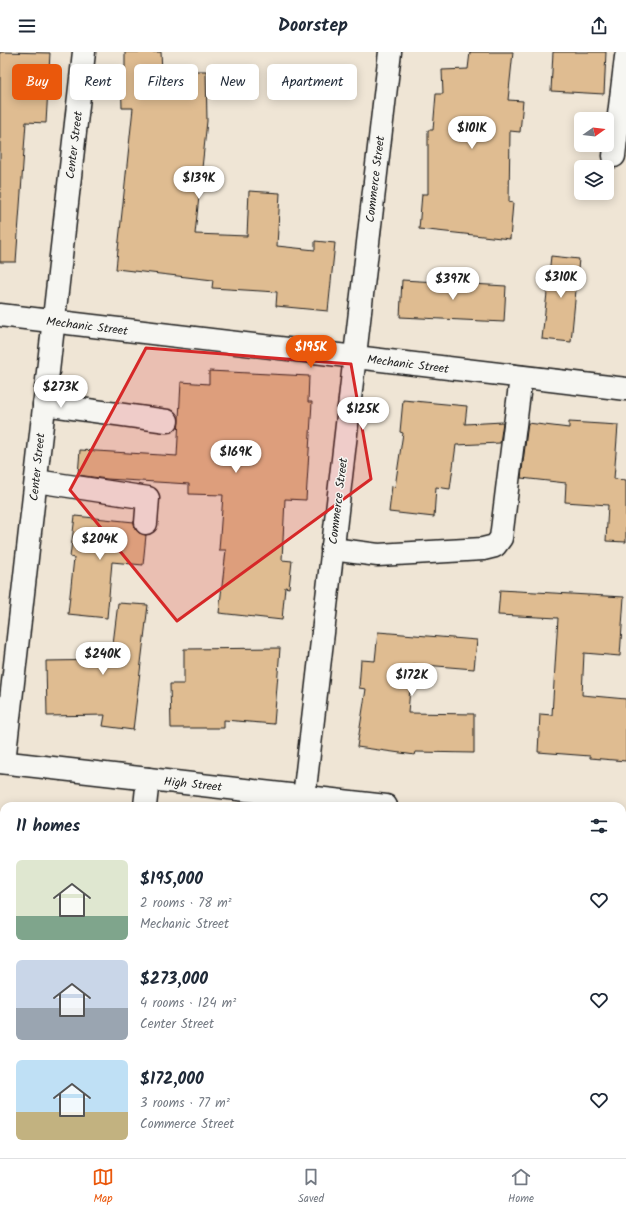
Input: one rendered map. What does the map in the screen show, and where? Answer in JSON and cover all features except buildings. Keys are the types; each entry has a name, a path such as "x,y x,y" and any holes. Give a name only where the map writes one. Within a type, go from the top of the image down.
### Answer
{"street":[{"name":"Center Street","path":"2,762 36,481 84,52"},
{"name":"Commerce Street","path":"303,801 390,52"},
{"path":"614,156 626,57"},
{"name":"Mechanic Street","path":"0,315 626,390"},
{"path":"332,549 378,555 483,549 495,546 501,538 521,377"},
{"path":"44,404 167,421"},
{"path":"36,481 148,498 146,523"},
{"name":"High Street","path":"2,762 148,779 303,801 320,802"},
{"path":"145,802 148,779"}],"highlighted area":[{"path":"146,348 351,364 371,479 177,621 70,490"}]}
